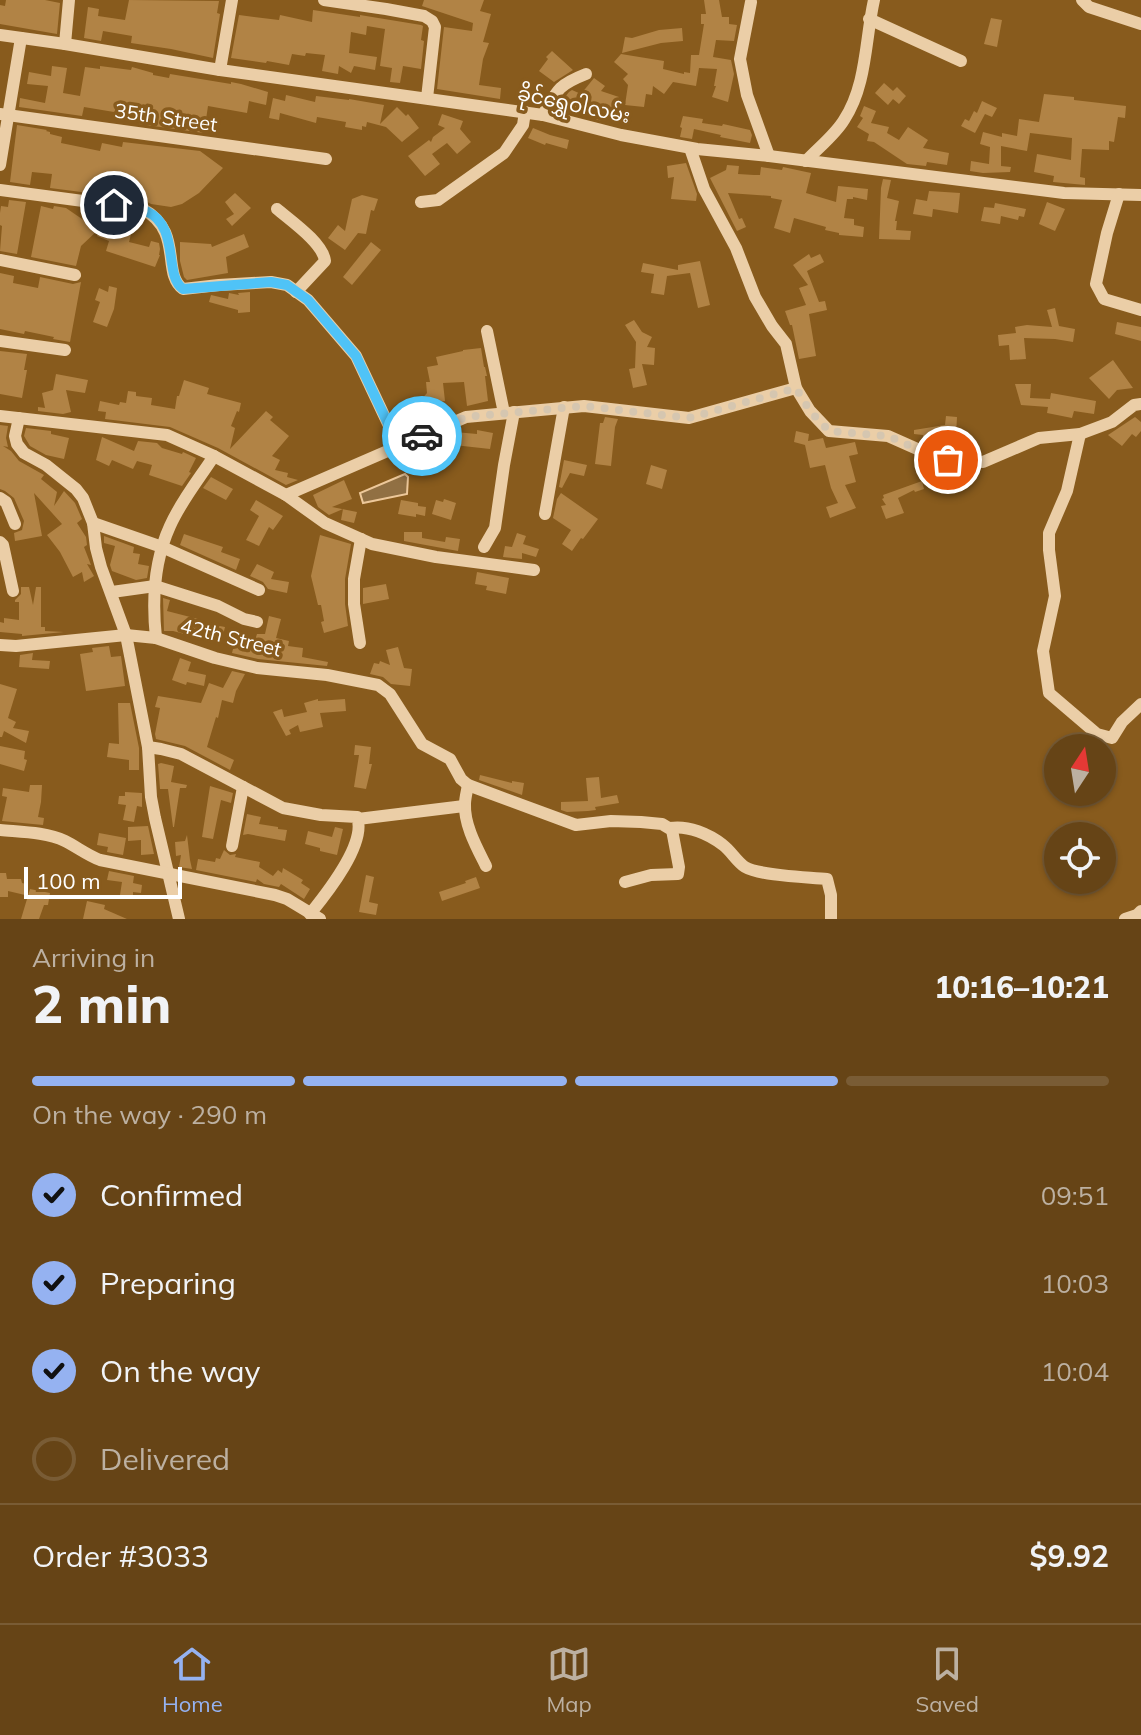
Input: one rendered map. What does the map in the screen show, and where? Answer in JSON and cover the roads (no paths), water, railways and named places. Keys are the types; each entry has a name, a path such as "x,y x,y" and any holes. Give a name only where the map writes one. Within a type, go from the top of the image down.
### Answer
{"street":[{"path":"65,44 69,0"},
{"path":"220,70 232,0"},
{"path":"324,0 390,4 432,21 434,47 427,98"},
{"path":"806,161 843,123 858,94 874,0"},
{"path":"1082,0 1089,7 1141,24"},
{"path":"751,2 740,59 747,95 769,156"},
{"path":"869,19 961,61"},
{"name":"ခိုင်ရွှေဝါလမ်း","path":"0,35 220,70 525,112 690,148 1064,193 1141,195"},
{"path":"0,165 4,114 21,38"},
{"path":"543,115 559,88 586,74"},
{"path":"421,202 438,200 504,153 523,125 525,112"},
{"name":"35th Street","path":"4,114 326,159"},
{"path":"690,148 704,189 736,248 755,297 786,344 796,388 810,411 829,431 888,436 948,460 983,462 1039,438 1080,434 1112,422 1134,405 1141,404"},
{"path":"0,190 143,209 153,215 164,229 171,247 173,275 183,289 271,282 287,285 308,300 356,356 399,447"},
{"path":"1119,194 1096,284 1104,299 1141,310"},
{"path":"277,209 324,253 325,261 296,292"},
{"path":"0,260 75,275"},
{"path":"484,547 495,528 509,413 487,331"},
{"path":"0,341 65,350"},
{"path":"286,495 466,417 584,406 689,418 796,388"},
{"path":"545,514 564,407"},
{"path":"0,416 167,435 214,456 286,495 325,523 372,544 436,557 534,570"},
{"path":"19,418 15,436 17,444 24,453 46,465 76,489 93,523 99,557 126,635 148,747 151,797 179,919"},
{"path":"1080,434 1067,491 1049,533 1055,596 1043,651 1049,693 1097,734 1112,738 1122,722 1141,704"},
{"path":"156,638 153,610 162,547 180,507 214,456"},
{"path":"0,498 6,502 15,524"},
{"path":"93,523 162,547 259,590"},
{"path":"360,643 354,579 361,539"},
{"path":"0,542 13,591"},
{"path":"112,592 155,586 257,622"},
{"name":"42th Street","path":"0,645 126,635 156,638 248,667 327,675 378,685 390,694 422,744 450,759 468,785"},
{"path":"148,747 181,754 283,808 321,815 351,815 358,819 464,806"},
{"path":"486,866 467,822 464,806 468,785 576,825 641,822 695,830 723,845 746,868 827,879 831,919"},
{"path":"232,846 243,787"},
{"path":"0,830 52,836 100,860 275,895 315,916 351,853 358,819"},
{"path":"625,882 651,875 678,874 670,828"},
{"path":"1125,919 1141,911"}]}
